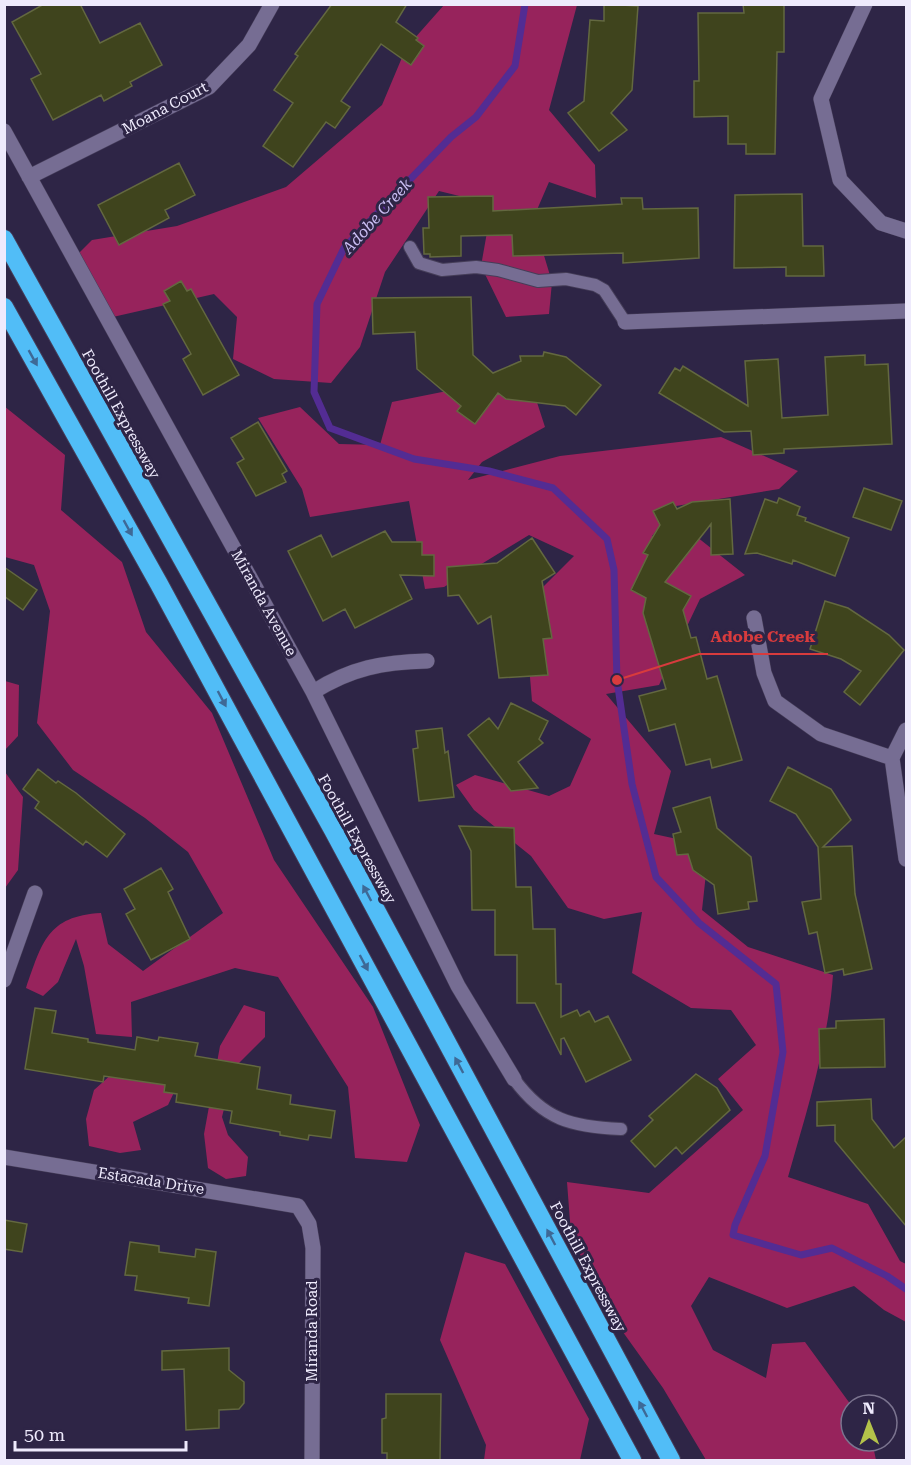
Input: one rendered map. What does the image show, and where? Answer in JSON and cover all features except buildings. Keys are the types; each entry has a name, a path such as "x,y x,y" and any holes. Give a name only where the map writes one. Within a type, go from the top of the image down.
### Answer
{"highway":[{"name":"Foothill Expressway","path":"4,239 333,830 671,1461"},
{"path":"4,307 159,584 632,1461"}],"street":[{"name":"Moana Court","path":"29,177 209,87 249,45 272,4"},
{"path":"865,4 821,99 840,180 881,223 906,231"},
{"name":"Miranda Avenue","path":"4,131 313,692 458,986 514,1079"},
{"path":"625,322 906,311"},
{"path":"754,618 764,673 775,701 821,734 892,758"},
{"path":"313,692 335,678 388,662 427,662"},
{"path":"906,730 892,758 906,859"},
{"path":"4,980 35,893"},
{"name":"Estacada Drive","path":"4,1157 298,1206"},
{"name":"Miranda Road","path":"298,1206 309,1224 313,1248 312,1461"}],"lane":[{"path":"410,248 419,263 442,270 476,267 498,270 538,281 566,279 595,285 604,290 625,322"},
{"path":"514,1079 526,1095 548,1114 591,1128 621,1129"}],"shaded area":[{"path":"444,5 577,5 549,110 595,165 596,198 549,182 533,219 552,282 549,314 506,317 481,266 492,204 439,191 385,272 360,347 331,383 274,379 233,359 237,317 214,294 104,319 74,258 92,240 177,226 286,187 382,105 406,48"},
{"path":"533,390 545,427 482,462 468,480 560,456 721,437 798,471 779,489 676,506 652,536 697,537 745,575 700,599 659,685 606,694 671,771 654,834 709,846 702,910 748,947 833,975 822,1052 788,1177 868,1204 900,1261 906,1264 906,1322 884,1310 854,1286 787,1308 709,1277 691,1306 713,1350 766,1378 772,1344 805,1342 842,1393 839,1393 839,1453 875,1453 876,1460 706,1460 663,1388 605,1307 571,1235 567,1182 649,1193 743,1110 718,1079 756,1045 731,1010 691,1008 632,973 642,912 604,919 568,908 531,856 474,810 456,785 475,775 549,796 570,786 591,739 532,701 524,606 574,556 529,535 444,587 425,589 409,501 310,517 302,489 258,418 300,407 339,444 380,445 392,402 442,392"},
{"path":"4,406 65,455 61,510 122,562 146,632 212,713 274,860 373,1007 420,1125 407,1162 355,1158 348,1087 278,977 235,968 131,1002 132,1037 96,1034 84,966 76,939 58,982 43,996 26,988 37,958 49,935 69,920 83,915 101,913 108,944 143,971 223,913 188,852 145,818 73,770 37,723 50,611 34,565 5,557"},
{"path":"5,681 19,685 18,736 5,750"},
{"path":"5,772 23,797 18,870 5,888"},
{"path":"244,1005 265,1012 265,1037 234,1068 222,1117 228,1135 248,1157 246,1176 226,1179 208,1168 204,1134 220,1046"},
{"path":"123,1064 179,1082 168,1105 133,1122 141,1150 120,1153 89,1146 86,1119 94,1090"},
{"path":"465,1252 505,1264 589,1419 580,1460 484,1460 486,1445 440,1340"}],"waterway":[{"name":"Adobe Creek","path":"525,4 515,66 476,117 451,137 344,248 317,304 314,392 330,428 414,459 489,471 553,488 607,539 614,570 617,680 632,784 656,877 699,923 776,984 783,1052 765,1156 735,1225 733,1235 801,1255 832,1248 887,1276 906,1289"}],"place":[{"name":"Adobe Creek","path":"617,680"}]}
